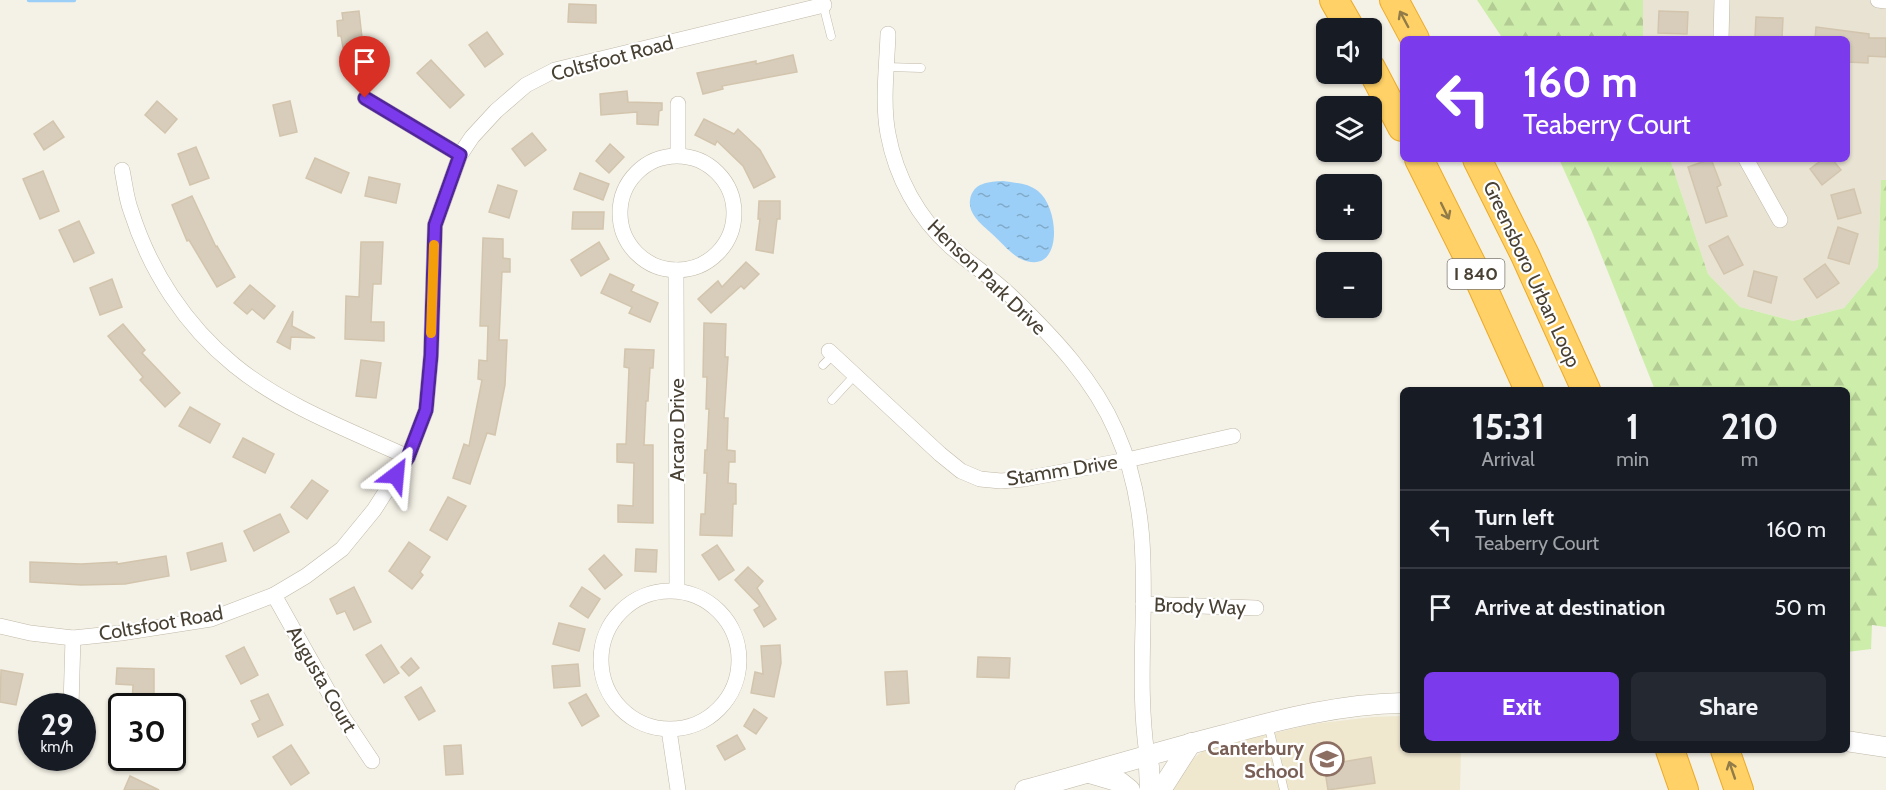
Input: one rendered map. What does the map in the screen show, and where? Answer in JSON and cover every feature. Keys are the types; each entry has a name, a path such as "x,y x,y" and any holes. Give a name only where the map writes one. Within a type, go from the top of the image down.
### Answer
{"highway":[{"path":"1334,0 1344,18"},
{"path":"1394,0 1413,36"},
{"path":"1379,84 1400,123"},
{"name":"I 840","path":"1420,162 1478,277 1528,387"},
{"name":"Greensboro Urban Loop","path":"1478,162 1525,255 1585,387"},
{"path":"1671,753 1684,790"},
{"path":"1726,753 1739,790"}],"street":[{"path":"1721,36 1722,0"},
{"path":"1878,0 1886,1"},
{"name":"Coltsfoot Road","path":"0,626 30,633 73,638 211,619 274,595 306,576 342,549 374,510 408,457 426,410 431,355 435,225 460,155 472,137 496,111 526,85 555,70 823,3"},
{"name":"Henson Park Drive","path":"888,34 888,134 905,188 933,229 1013,298 1085,377 1105,407 1117,434 1137,497 1141,520 1145,571 1142,722 1147,755"},
{"path":"365,98 460,155"},
{"path":"678,105 678,155"},
{"path":"678,155 699,160 717,173 730,191 734,213 729,235 717,253 698,266 676,270 654,265 636,252 624,234 620,212 625,190 637,172 656,160 678,155"},
{"path":"1748,162 1780,220"},
{"path":"122,170 130,210 156,272 183,315 233,365 268,388 310,412 408,457"},
{"name":"Arcaro Drive","path":"676,270 677,590"},
{"name":"Stamm Drive","path":"829,357 855,375 961,471 980,479 1001,481 1024,479 1126,460 1233,436"},
{"path":"677,590 700,596 719,610 733,629 740,652 738,676 734,686 729,697 713,715 692,726 669,730 647,726 628,715 612,698 603,678 601,656 606,634 617,615 634,600 655,592 677,590"},
{"name":"Augusta Court","path":"274,595 342,716 372,760"},
{"name":"Brody Way","path":"1143,604 1256,608"},
{"path":"71,693 73,638"},
{"path":"1025,790 1268,723 1332,709 1400,703"},
{"path":"669,730 678,790"},
{"path":"1850,742 1886,747"},
{"path":"1161,790 1191,743"},
{"path":"1147,755 1150,790"},
{"path":"1089,773 1120,782 1130,790"}],"lane":[{"path":"823,3 831,36"},
{"path":"887,66 921,68"},
{"path":"832,400 855,375"},
{"path":"1268,723 1284,790"}],"shaded area":[{"path":"1643,0 1886,0 1886,180 1881,180 1878,267 1844,308 1793,321 1740,307 1708,274 1671,162 1850,162 1850,36 1643,36"},
{"name":"Canterbury School","path":"1400,716 1400,753 1461,753 1460,790 1169,790 1183,767 1205,749 1313,724"}],"green space":[{"path":"1477,0 1643,0 1643,36 1501,36"},
{"path":"1560,162 1671,162 1708,274 1740,307 1793,321 1844,308 1878,267 1881,180 1886,180 1886,627 1872,625 1871,649 1850,652 1850,387 1654,387 1592,232"}],"water":[{"path":"1003,181 1030,186 1046,200 1054,226 1054,240 1044,259 1033,262 1019,258 1008,250 973,214 970,200 974,190 982,184"}],"building":[{"path":"569,4 596,5 596,23 568,22"},
{"path":"359,11 363,46 343,48 341,36 338,36 337,21 343,20 342,13"},
{"path":"1659,11 1688,12 1687,34 1658,33"},
{"path":"1756,17 1783,18 1782,36 1755,36"},
{"path":"1816,27 1869,34 1869,38 1886,38 1886,57 1868,56 1868,63 1850,62 1850,36 1815,36"},
{"path":"487,32 503,54 485,67 469,45"},
{"path":"793,55 797,72 722,86 723,89 703,94 697,73 756,61 756,64"},
{"path":"431,60 464,95 450,108 417,73"},
{"path":"627,91 628,102 662,103 658,125 637,124 637,112 601,115 600,94"},
{"path":"157,101 177,119 165,133 145,115"},
{"path":"290,101 297,132 280,136 273,105"},
{"path":"704,119 734,134 738,129 760,150 775,177 754,188 743,166 717,141 715,145 695,135"},
{"path":"53,121 64,137 44,150 34,134"},
{"path":"532,133 546,150 525,166 512,149"},
{"path":"610,144 624,157 609,173 596,161"},
{"path":"196,147 209,178 190,185 178,154"},
{"path":"315,158 349,173 341,193 306,178"},
{"path":"1702,162 1712,162 1721,185 1717,187 1727,216 1706,223 1688,167"},
{"path":"1819,162 1834,162 1841,170 1822,185 1810,169"},
{"path":"43,171 59,211 40,219 23,179"},
{"path":"580,173 609,184 603,200 574,189"},
{"path":"369,177 400,184 396,203 365,196"},
{"path":"498,185 517,191 509,218 489,212"},
{"path":"1854,189 1861,213 1838,219 1831,195"},
{"path":"192,196 216,247 235,277 217,287 189,240 187,241 172,205"},
{"path":"759,201 780,201 780,219 777,219 773,253 756,250 760,219 758,219"},
{"path":"573,212 604,212 603,229 572,229"},
{"path":"79,221 94,253 74,262 59,230"},
{"path":"1838,227 1858,234 1849,264 1828,258"},
{"path":"1728,236 1743,265 1724,274 1709,246"},
{"path":"483,238 503,239 503,258 510,259 510,272 502,272 499,340 507,340 505,385 495,435 487,433 470,484 453,478 464,444 469,446 482,380 478,379 479,360 487,361 488,326 480,326"},
{"path":"361,242 383,242 381,284 373,284 371,322 384,322 384,341 345,339 346,296 359,297"},
{"path":"599,242 609,259 581,276 571,260"},
{"path":"746,262 759,274 744,289 741,286 711,313 698,299 718,281 722,287"},
{"path":"1825,264 1839,283 1817,298 1804,279"},
{"path":"1754,271 1777,277 1771,303 1748,296"},
{"path":"610,274 634,285 631,291 658,303 650,322 629,313 632,307 601,293"},
{"path":"112,279 122,307 100,315 90,288"},
{"path":"250,285 275,306 264,319 252,309 247,314 234,303"},
{"path":"293,311 292,326 315,338 291,337 290,349 277,342"},
{"path":"704,323 726,324 725,357 728,357 724,418 728,418 727,450 735,451 735,462 729,462 728,483 736,484 732,536 700,535 701,514 705,514 707,473 704,473 709,409 706,409 707,377 703,377"},
{"path":"123,324 145,350 142,353 180,393 165,407 140,380 143,377 108,336"},
{"path":"625,349 654,350 653,368 650,368 648,401 646,401 644,445 653,445 653,523 618,522 618,505 633,506 634,463 617,462 617,444 626,444 629,368 624,367"},
{"path":"361,360 381,363 376,398 356,396"},
{"path":"190,407 220,424 210,443 179,426"},
{"path":"243,438 274,454 265,473 233,457"},
{"path":"312,480 328,491 307,519 291,507"},
{"path":"448,497 466,506 447,540 430,530"},
{"path":"280,514 289,532 254,551 244,531"},
{"path":"409,542 430,557 420,572 423,575 412,589 389,571"},
{"path":"222,543 226,561 191,570 187,553"},
{"path":"717,545 734,570 719,580 702,555"},
{"path":"636,549 657,550 656,572 635,571"},
{"path":"604,555 622,575 605,589 589,569"},
{"path":"166,556 169,576 125,584 81,585 30,582 30,562 81,564 117,562 117,564"},
{"path":"748,567 763,581 757,588 776,619 764,627 754,610 760,606 735,580"},
{"path":"354,587 371,622 354,630 345,611 337,614 330,599"},
{"path":"582,587 600,599 588,618 570,606"},
{"path":"559,623 585,629 579,651 553,644"},
{"path":"381,645 399,673 384,683 366,655"},
{"path":"780,645 781,663 774,697 751,693 755,672 763,674 761,646"},
{"path":"244,647 258,675 241,684 226,656"},
{"path":"978,657 1010,658 1009,678 977,677"},
{"path":"411,658 419,668 409,676 401,667"},
{"path":"578,664 580,686 554,688 552,666"},
{"path":"117,668 154,669 154,693 133,693 133,685 116,684"},
{"path":"1,670 23,674 16,705 0,702"},
{"path":"907,671 909,703 887,705 885,672"},
{"path":"421,687 435,711 419,720 405,697"},
{"path":"268,694 283,725 258,737 252,724 260,720 251,701"},
{"path":"586,694 599,716 582,726 569,703"},
{"path":"754,709 767,718 756,734 744,726"},
{"path":"737,735 745,749 725,760 717,746"},
{"path":"291,745 309,773 291,785 273,757"},
{"path":"461,745 463,774 446,775 444,746"},
{"path":"1371,757 1375,783 1328,790 1324,765"},
{"path":"130,776 159,790 124,790"}],"waterway":[{"path":"29,0 74,0"}],"slow traffic":[{"path":"431,333 434,245"}],"place":[{"name":"Canterbury School","path":"1327,759"}],"route":[{"path":"365,98 460,155 435,225 431,355 426,410 408,457 396,475"}]}
